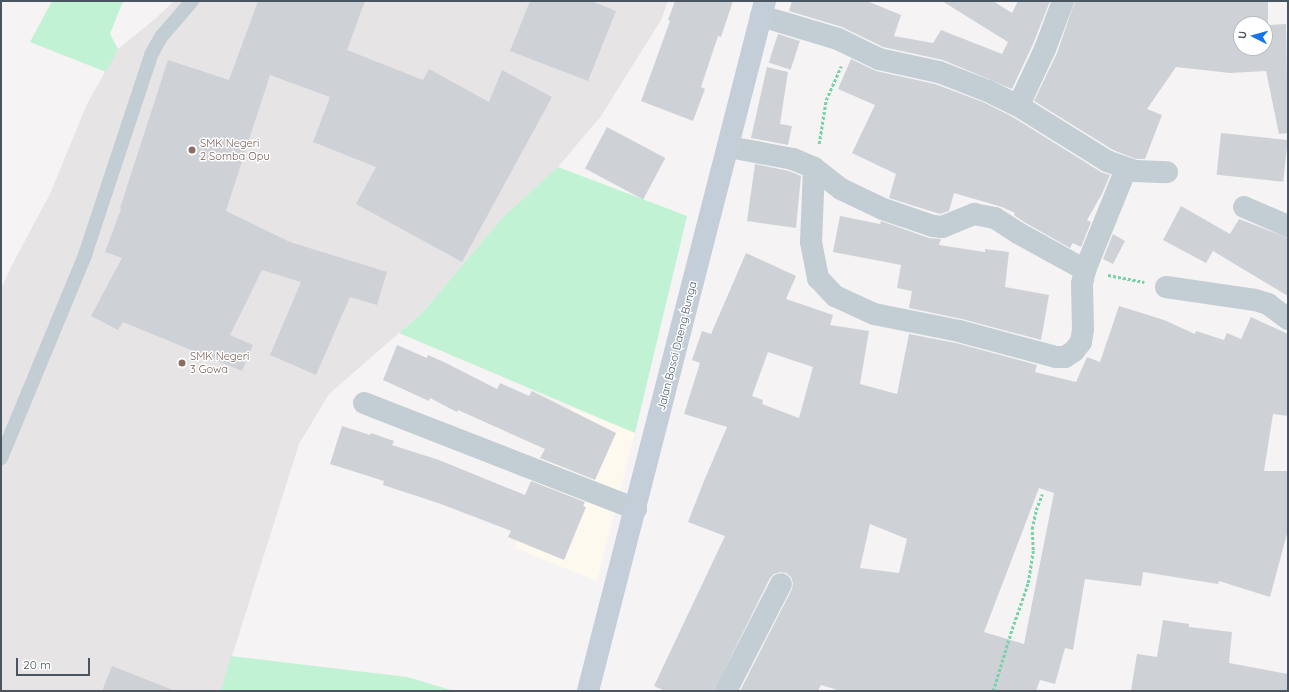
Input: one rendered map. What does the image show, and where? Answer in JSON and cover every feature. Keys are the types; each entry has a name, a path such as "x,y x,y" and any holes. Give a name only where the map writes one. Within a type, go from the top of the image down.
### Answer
{"street":[{"path":"1017,106 1045,49 1062,1"},
{"path":"763,8 838,39 879,59 939,72 988,91 1017,106 1107,161 1126,169 1167,172"},
{"name":"Jalan Basoi Daeng Bunga","path":"588,691 729,147 763,8"},
{"path":"729,147 793,160 814,168 841,189 883,209 933,226 942,227 974,214 994,218 1018,234 1085,270"},
{"path":"814,168 811,242 818,278 835,296 874,314 959,331 1056,357 1065,357 1074,351 1081,342 1083,329 1082,284 1085,270 1126,169"},
{"path":"1244,207 1288,226"},
{"path":"1166,287 1255,300 1268,304 1288,318"},
{"path":"364,403 636,509"},
{"path":"726,691 781,584"}],"lane":[{"path":"1,458 85,255 151,54 161,36 192,1"}],"path":[{"path":"814,168 826,100 837,73 852,46"},
{"path":"1085,270 1166,287"},
{"path":"993,691 1028,584 1033,550 1032,529 1036,510 1042,494"}],"shaded area":[{"name":"SMK Negeri 3 Gowa","path":"174,1 668,1 661,20 601,116 558,167 502,218 423,312 329,394 299,444 221,691 1,691 1,289 13,263 50,194 87,104 118,49 155,19"},
{"path":"572,408 635,433 597,581 514,548"}],"green space":[{"path":"52,1 123,1 110,34 118,49 106,72 30,42"},
{"path":"558,167 687,216 635,433 399,333 423,312 502,218"},
{"path":"231,656 407,677 454,691 221,691"}],"building":[{"path":"258,1 365,1 347,50 423,80 429,69 489,102 502,70 552,97 462,262 356,204 376,167 313,142 330,97 270,75 226,211 290,242 387,272 377,305 350,297 316,375 270,355 301,282 262,270 230,335 253,345 242,371 123,322 118,330 91,316 122,258 105,252 121,209 120,208 168,60 229,80"},
{"path":"530,1 591,1 616,11 588,81 510,51"},
{"path":"675,1 733,1 721,37 718,36 701,87 705,89 693,121 641,101 670,21 668,20"},
{"path":"792,1 867,1 901,15 894,36 933,43 941,30 1002,54 1008,42 942,1 993,1 1012,13 1018,1 1050,1 1033,44 1012,89 943,60 883,47 842,27 789,11"},
{"path":"1075,1 1268,1 1268,16 1233,16 1233,56 1273,56 1273,25 1286,24 1288,133 1279,134 1266,71 1230,73 1176,67 1147,109 1162,115 1145,159 1136,159 1113,150 1034,101 1057,53"},
{"path":"778,34 800,41 791,70 769,63"},
{"path":"851,59 876,71 935,84 983,102 1011,116 1101,172 1110,175 1102,194 1087,220 1091,222 1081,247 1073,243 1070,248 1024,222 1014,215 1015,213 1002,207 954,193 949,211 940,214 889,198 896,174 852,153 875,105 838,89"},
{"path":"767,67 788,72 780,124 792,126 788,145 751,138"},
{"path":"607,127 665,158 643,199 585,168"},
{"path":"1221,133 1288,140 1283,182 1217,175"},
{"path":"755,164 789,171 801,176 796,228 747,221"},
{"path":"1181,206 1230,234 1239,219 1288,238 1288,296 1213,251 1206,263 1163,240"},
{"path":"840,216 880,224 881,221 929,238 941,239 939,245 985,252 985,249 1009,252 1005,287 1049,295 1041,340 962,319 909,308 912,291 897,288 901,265 833,252"},
{"path":"1113,234 1125,241 1113,264 1103,259"},
{"path":"746,253 796,276 786,299 833,315 830,325 869,331 860,384 897,394 909,334 956,343 1037,365 1035,372 1076,382 1087,357 1100,362 1119,306 1164,320 1195,334 1196,331 1224,340 1227,333 1241,339 1251,317 1288,334 1288,416 1273,414 1264,471 1288,471 1288,530 1270,597 1219,581 1218,584 1143,572 1141,586 1085,579 1073,650 1065,648 1055,684 1040,680 1036,691 841,691 821,685 818,691 740,691 792,589 793,583 791,577 786,573 780,572 774,574 770,578 714,691 665,691 654,686 725,536 688,522 727,427 684,414 700,363 692,360 702,331 711,334","holes":["768,352 813,367 799,418 762,404 763,400 752,396","1039,488 1054,493 1024,644 984,632","870,524 907,539 899,573 860,568"]},
{"path":"397,345 427,358 428,355 497,389 500,383 529,396 532,391 616,433 595,480 540,458 545,449 458,410 457,412 430,398 429,401 383,380"},
{"path":"342,426 370,435 371,433 394,441 392,445 439,460 525,495 531,481 585,502 583,506 586,507 564,560 508,537 511,531 441,504 383,485 384,481 330,464"},
{"path":"1163,620 1189,624 1189,627 1232,632 1229,663 1288,674 1288,691 1131,691 1137,654 1157,657"},
{"path":"112,666 173,690 173,691 102,691"}],"place":[{"name":"SMK Negeri 2 Somba Opu","path":"192,150"},
{"name":"SMK Negeri 3 Gowa","path":"182,363"}]}
